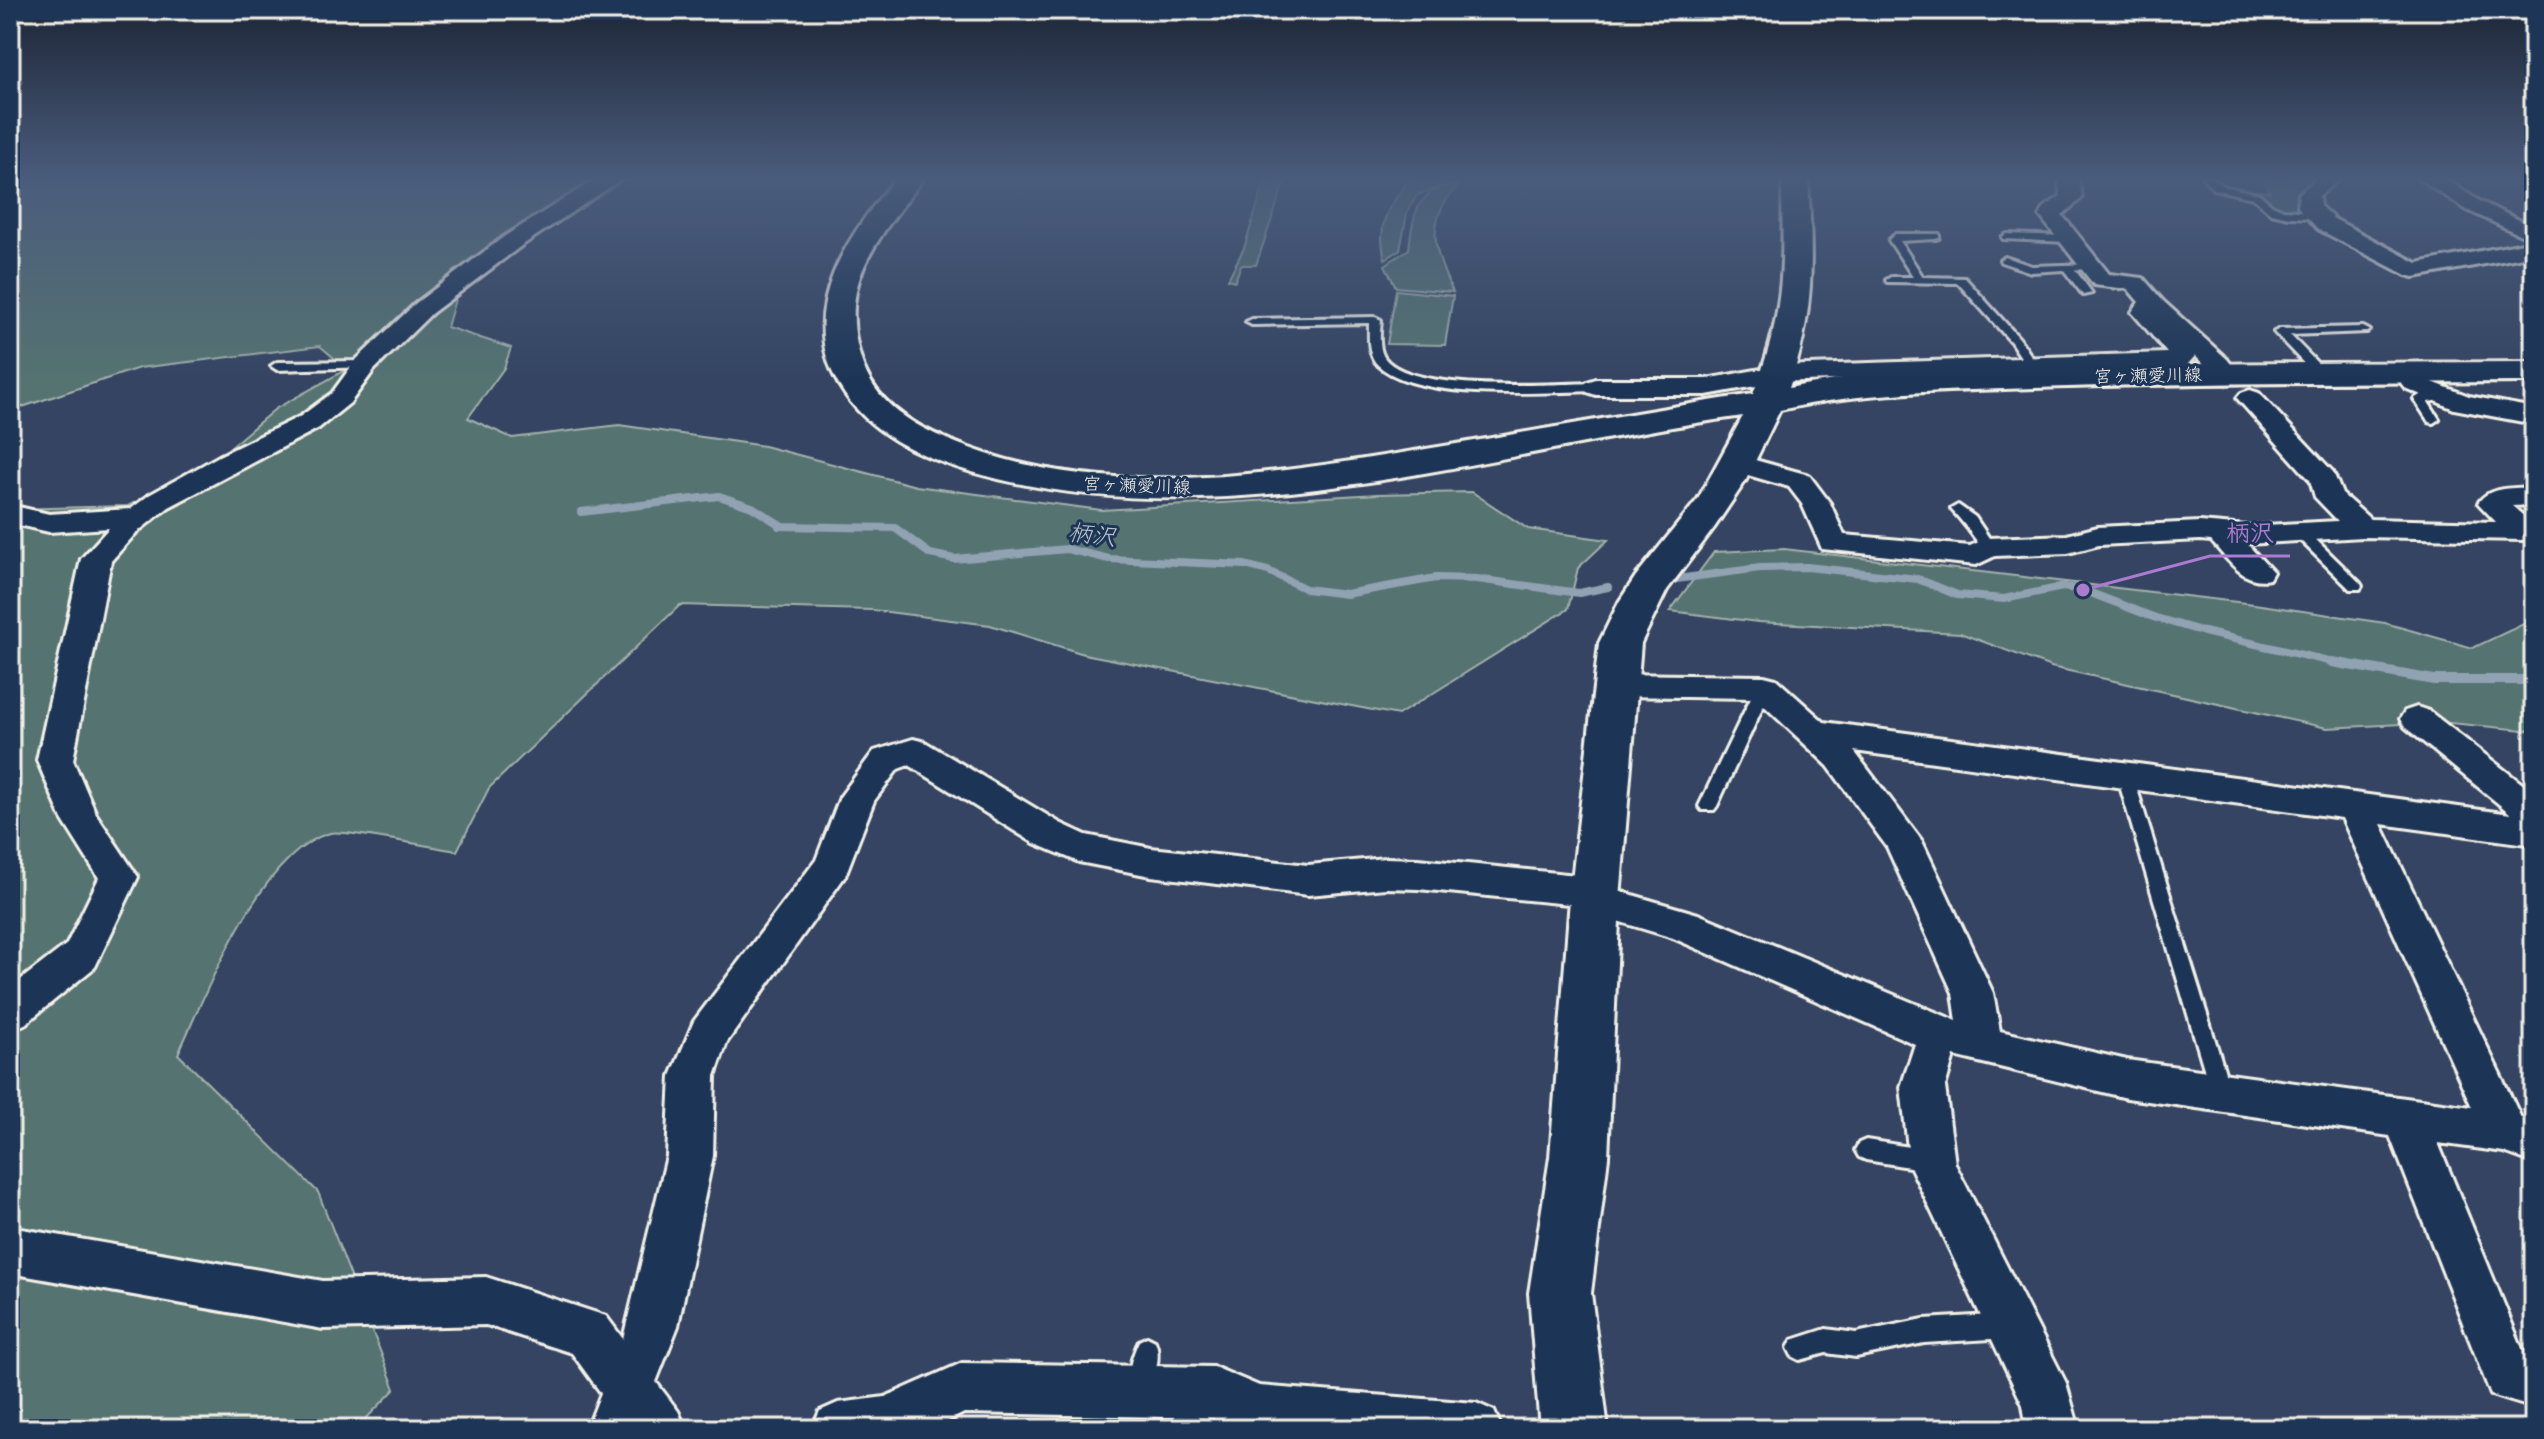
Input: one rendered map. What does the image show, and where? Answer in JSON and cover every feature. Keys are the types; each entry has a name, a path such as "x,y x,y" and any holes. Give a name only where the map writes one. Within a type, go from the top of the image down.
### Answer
{"main road":[{"name":"宮ヶ瀬愛川線","path":"862,245 839,294 835,325 841,356 856,387 883,417 927,445 993,468 1066,483 1147,489 1229,487 1311,478 1563,438 1672,415 1770,389 2199,386 2430,400 2534,382"},
{"path":"1574,1429 1560,1293 1579,1157 1596,895 1620,643 1632,610 1654,576 1713,503 1737,463 1770,389 1793,326 1798,284 1797,245"},
{"name":"宮ヶ瀬愛川線","path":"1770,389 1814,392 2197,366 2321,374 2534,372"}],"street":[{"path":"10,1012 81,955 119,877 80,819 55,760 96,559 159,501 310,422 341,398 365,365 424,308 507,245"},
{"path":"2070,245 2079,267 2102,280 2135,283 2197,366"},
{"path":"2364,245 2443,282"},
{"path":"2414,270 2534,248"},
{"path":"2155,306 2145,308 2144,312 2183,356 2197,366"},
{"path":"1596,387 1770,389 2030,363 2197,366"},
{"path":"2250,398 2323,478 2329,497 2362,528"},
{"path":"2430,400 2534,416"},
{"path":"1737,463 1799,481 1816,503 1832,543 1976,556 1988,547 2068,544 2098,536 2362,528 2529,534"},
{"path":"2529,534 2492,503 2498,498 2534,496"},
{"path":"10,514 49,523 140,517"},
{"path":"2219,532 2258,572"},
{"path":"1614,685 1764,687 1840,757 1903,841 1973,993 1960,1040 1923,1087 1932,1160 2048,1401 2050,1429"},
{"path":"2417,719 2534,813"},
{"path":"1814,733 2534,831"},
{"path":"621,1409 653,1326 690,1156 693,1076 709,1034 832,866 858,797 886,760 913,751 1057,838 1079,848 1151,862 1308,880 1386,873 1596,895 1684,925 1960,1040 2127,1079 2520,1137"},
{"path":"2356,809 2520,1137"},
{"path":"2406,1119 2509,1377 2534,1383"},
{"path":"10,1250 323,1305 486,1301 588,1334 621,1409 660,1429"},
{"path":"838,1429 888,1423 962,1388 1143,1370 1214,1393 1258,1412 1476,1429"}],"lane":[{"path":"1897,245 1920,280"},
{"path":"2005,260 2023,268 2079,267 2087,293"},
{"path":"1891,280 1961,280 2015,340 2030,363"},
{"path":"1989,311 2009,309"},
{"path":"1252,322 1375,320 1375,350 1383,362 1402,374 1427,383 1452,386 1596,387"},
{"path":"2321,374 2280,332 2334,327 2363,330"},
{"path":"277,366 365,365"},
{"path":"1958,509 1970,520 1988,547"},
{"path":"2300,532 2355,586"},
{"path":"1708,806 1764,687"},
{"path":"2125,776 2222,1094"},
{"path":"1866,1150 1932,1160"},
{"path":"1800,1348 1826,1341 1856,1345 1924,1331 2011,1326"}],"green space":[{"path":"10,245 492,245 466,262 447,327 511,348 504,368 468,418 512,438 619,425 764,446 916,486 1101,510 1378,494 1472,492 1528,529 1608,540 1578,568 1568,609 1398,715 1084,654 990,625 872,610 680,605 489,788 457,851 339,833 330,833 305,845 281,867 239,927 178,1054 318,1192 395,1389 356,1429 10,1429 10,509 128,506 216,459 275,409 347,369 320,346 139,368 10,411"},
{"path":"1245,245 1263,245 1256,265 1241,265 1235,281 1228,279"},
{"path":"1401,245 1400,250 1385,259 1383,246"},
{"path":"1409,245 1437,245 1453,292 1396,287 1385,265 1409,249"},
{"path":"1396,290 1453,296 1445,345 1387,344"},
{"path":"1784,549 2254,604 2385,623 2473,648 2534,619 2534,731 2439,722 2327,728 2051,667 1960,633 1758,622 1670,611 1714,552"}],"waterway":[{"name":"柄沢","path":"581,512 719,496 752,507 782,526 779,526 895,528 930,554 954,559 1067,549 1109,559 1245,565 1268,571 1306,589 1346,594 1436,578 1477,579 1579,593 1608,587"},
{"name":"柄沢","path":"1669,580 1760,568 1807,567 1918,579 1957,595 2004,599 2063,587 2083,590 2153,617 2204,632 2334,662"},
{"name":"柄沢","path":"2334,662 2434,680 2534,680"},
{"name":"柄沢","path":"2334,662 2341,664"}],"tunnel":[{"path":"2218,364 2246,393"},
{"path":"2244,391 2250,398"}],"place":[{"name":"柄沢","path":"2083,590"}]}
